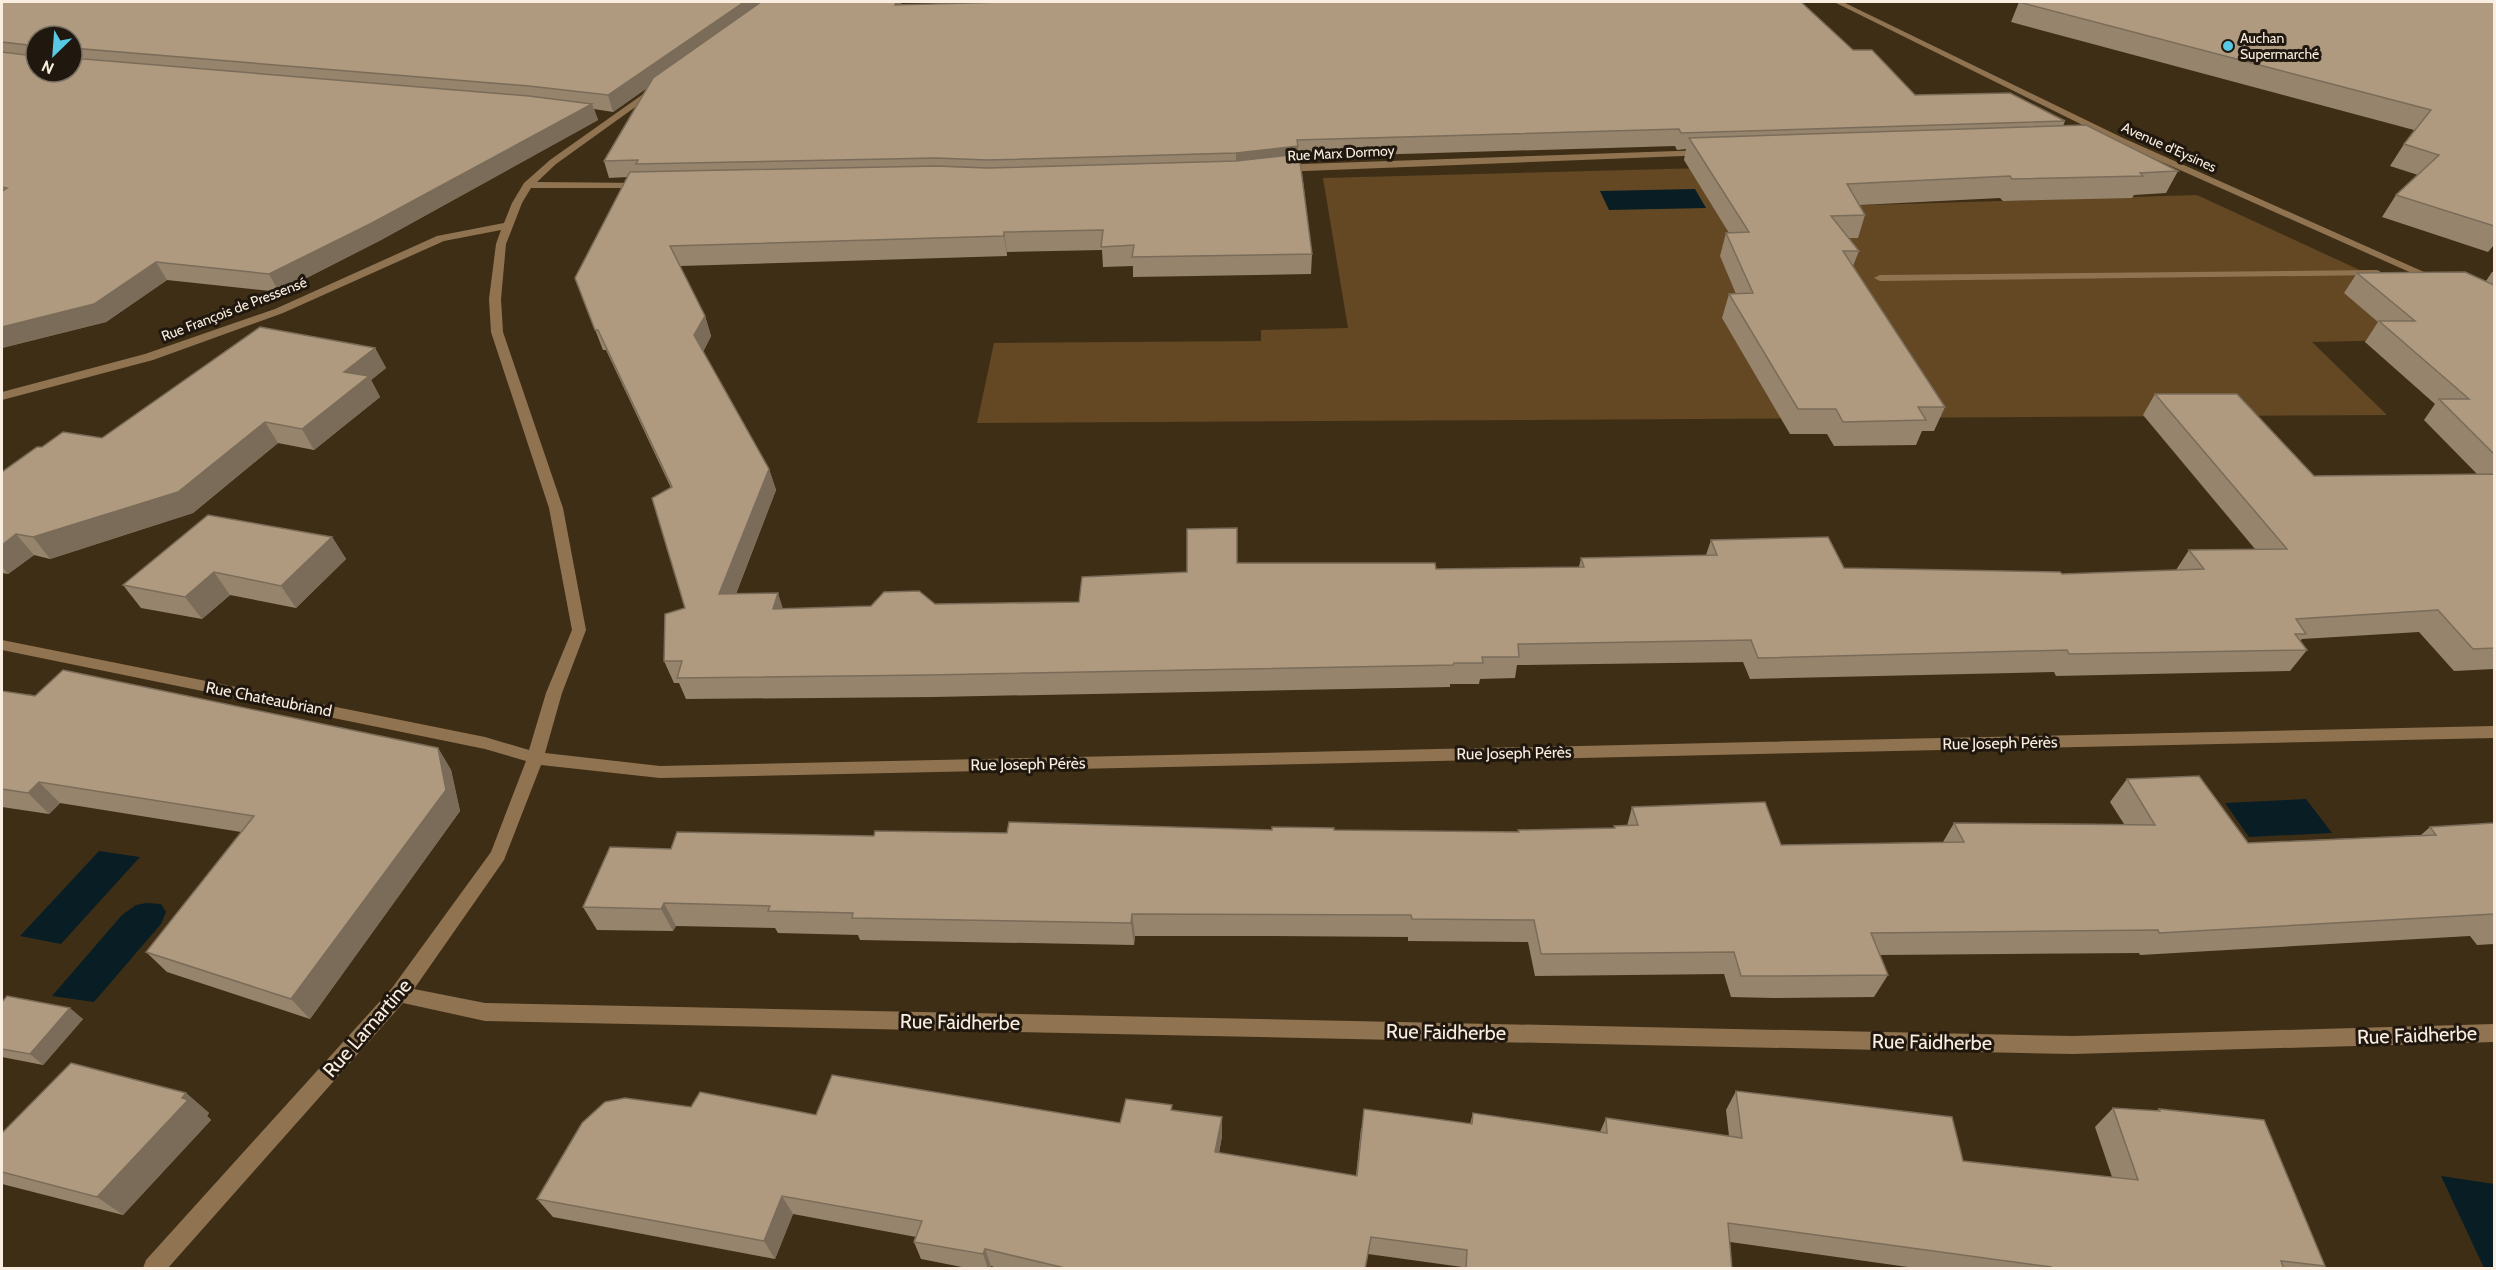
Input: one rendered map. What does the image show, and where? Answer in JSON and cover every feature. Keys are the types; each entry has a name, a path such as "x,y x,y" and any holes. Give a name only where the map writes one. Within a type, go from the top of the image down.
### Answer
{"street":[{"name":"Avenue d'Eysines","path":"1838,2 2120,140 2444,284"},
{"name":"Rue Lamartine","path":"154,1269 399,994 498,855 535,758 554,693 579,630 556,508 497,332 495,299 501,244 506,226 528,185 553,162 667,80"},
{"path":"599,114 616,117"},
{"path":"2098,140 2120,140"},
{"name":"Rue Marx Dormoy","path":"1270,171 1303,166 1719,153"},
{"path":"528,185 658,186"},
{"name":"Rue François de Pressensé","path":"2,396 149,357 279,311 441,238 506,226"},
{"path":"1880,278 2362,273 2424,275"},
{"name":"Rue Chateaubriand","path":"2,645 485,743 535,758"},
{"name":"Rue Joseph Pérès","path":"535,758 660,772 2494,732"},
{"name":"Rue Faidherbe","path":"399,994 485,1012 2073,1045 2494,1033"}],"shaded area":[{"path":"1705,168 1735,209 2197,195 2494,332 2494,338 2312,342 2387,415 977,423 994,343 1261,341 1261,330 1348,328 1323,178"}],"water":[{"path":"1695,189 1706,208 1609,210 1600,191"},
{"path":"2306,799 2332,833 2249,837 2225,803"},
{"path":"99,851 140,857 61,944 20,936"},
{"path":"161,904 166,912 161,924 94,1002 52,996 122,915 136,905"},
{"path":"2441,1176 2494,1184 2494,1268 2484,1268"}],"building":[{"path":"2,2 744,2 608,95 529,86 84,49 84,24 24,24 24,45 2,42"},
{"path":"761,2 896,2 895,5 1006,2 1801,2 1853,50 1872,50 1915,95 2010,93 2065,121 1681,133 1679,129 1297,140 1298,146 1236,153 988,160 936,158 636,164 638,160 604,161 653,78"},
{"path":"2019,2 2494,2 2494,226 2396,195 2439,155 2404,144 2431,110"},
{"path":"2,52 24,55 24,84 84,84 84,59 529,96 592,104 372,223 269,274 156,262 94,304 2,327 2,191 7,188 2,187"},
{"path":"2086,125 2178,171 2140,173 2143,176 2012,179 2010,176 1847,184 1865,215 1831,216 1859,251 1843,251 1945,407 1918,407 1926,420 1843,422 1836,409 1798,409 1729,294 1753,293 1726,233 1749,232 1689,138"},
{"path":"1299,154 1312,254 1132,257 1134,245 1101,247 1103,230 1004,232 1004,236 670,246 705,316 694,335 769,469 719,594 778,593 773,609 871,606 884,592 919,591 935,604 1079,602 1082,577 1187,572 1187,529 1237,528 1237,563 1435,563 1436,569 1584,567 1581,558 1717,555 1711,540 1828,537 1844,568 2060,572 2062,574 2204,569 2189,550 2287,549 2155,394 2237,394 2314,476 2494,474 2494,648 2473,649 2438,610 2296,619 2306,634 2295,634 2307,650 2069,654 2067,650 1758,658 1751,640 1518,644 1519,657 1482,657 1483,663 1454,663 1453,665 677,678 682,661 664,661 665,614 685,608 652,498 672,487 598,330 595,330 575,278 630,172 936,166 987,168 1236,161"},
{"path":"2465,272 2494,285 2494,454 2439,399 2469,399 2379,321 2415,321 2357,273"},
{"path":"260,327 375,348 344,372 369,376 302,429 265,422 178,492 33,537 16,534 2,545 2,472 63,432 102,438"},
{"path":"208,515 332,537 281,586 214,572 185,597 123,585"},
{"path":"63,670 438,748 446,790 291,999 146,952 254,816 39,782 28,793 2,789 2,691 35,696"},
{"path":"2199,776 2248,843 2436,835 2430,827 2494,823 2494,914 2159,933 2158,930 1871,933 1888,975 1741,976 1734,952 1541,954 1534,920 1412,919 1411,915 1132,914 1131,923 852,918 853,913 768,911 770,906 664,903 661,909 583,907 610,847 671,849 677,832 874,836 875,831 1007,833 1009,822 1272,830 1272,827 1519,832 1518,830 1615,828 1614,826 1638,825 1632,807 1765,802 1781,845 1964,842 1954,823 2155,825 2127,779"},
{"path":"7,996 70,1008 30,1054 2,1049 2,1002"},
{"path":"71,1063 186,1093 182,1098 188,1100 97,1197 2,1172 2,1133"},
{"path":"832,1075 1120,1123 1126,1099 1172,1105 1171,1110 1222,1117 1215,1152 1357,1176 1364,1109 1472,1124 1473,1113 1607,1133 1606,1118 1742,1138 1736,1091 1952,1117 1963,1161 2138,1180 2113,1108 2160,1111 2159,1109 2264,1120 2325,1266 2281,1261 2284,1269 2051,1269 2051,1267 1728,1223 1732,1269 1466,1269 1467,1250 1371,1237 1365,1269 1069,1269 985,1249 983,1254 914,1242 922,1221 782,1196 764,1241 537,1199 582,1123 605,1102 625,1098 691,1107 700,1092 816,1115"}],"place":[{"name":"Auchan Supermarché","path":"2228,46"}]}
